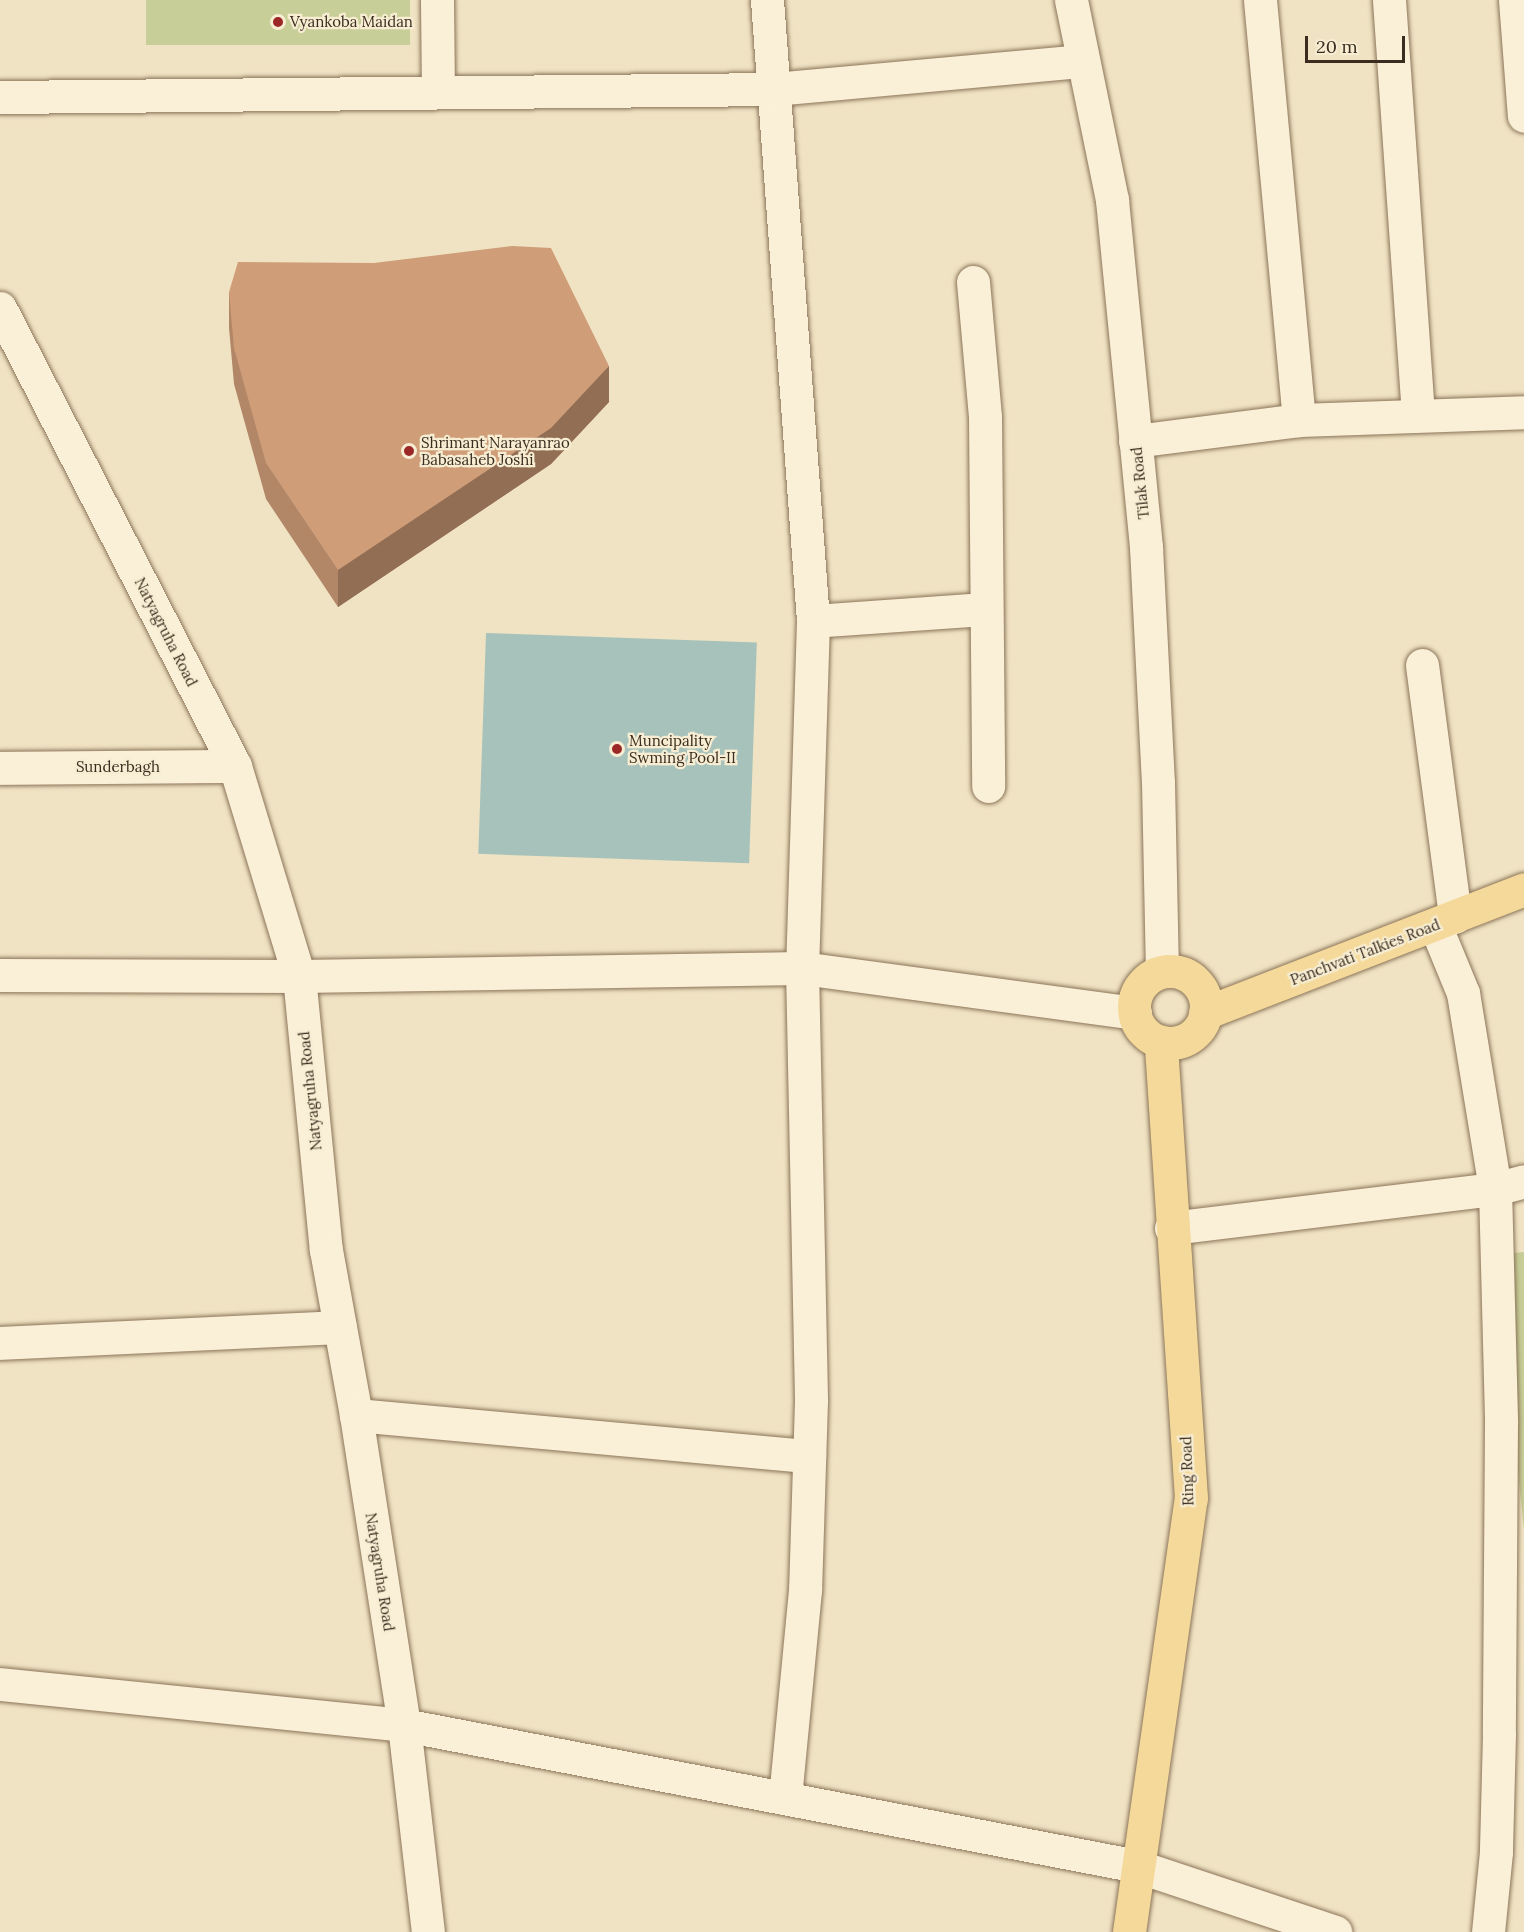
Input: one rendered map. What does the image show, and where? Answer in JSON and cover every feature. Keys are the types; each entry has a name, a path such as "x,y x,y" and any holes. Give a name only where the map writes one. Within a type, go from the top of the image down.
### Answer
{"main road":[{"name":"Panchvati Talkies Road","path":"1205,1013 1524,889"},
{"path":"1162,971 1186,974 1195,981 1206,1002 1205,1013 1194,1034 1172,1043 1161,1042 1141,1029 1135,1012 1136,994 1142,984 1162,971"},
{"name":"Ring Road","path":"1129,1932 1191,1498 1171,1228 1161,1042"}],"street":[{"path":"437,0 438,92"},
{"path":"767,0 813,621 802,968 809,1456 805,1590 785,1798"},
{"name":"Tilak Road","path":"1071,0 1112,200 1146,547 1155,723 1162,971"},
{"path":"1260,0 1299,420"},
{"path":"1389,0 1418,415"},
{"path":"1515,0 1524,116"},
{"path":"0,97 774,89 1083,61"},
{"path":"973,282 985,417 988,786"},
{"name":"Natyagruha Road","path":"0,308 235,766 299,976 326,1250 356,1415 404,1725 428,1932"},
{"path":"1135,441 1299,420 1524,412"},
{"path":"813,621 986,609"},
{"path":"1422,664 1445,921 1510,1185 1501,1423 1511,1555 1496,1852 1488,1932"},
{"name":"Sunderbagh","path":"0,768 235,766"},
{"path":"0,975 299,976 802,968 1135,1012"},
{"path":"1171,1228 1510,1185"},
{"path":"0,1343 340,1327"},
{"path":"356,1415 809,1456"},
{"path":"0,1684 404,1725 1137,1866 1335,1932"}],"green space":[{"name":"Vyankoba Maidan","path":"146,0 410,0 410,45 146,45"},
{"path":"1524,1252 1524,1530 1495,1255"}],"water":[{"name":"Muncipality Swming Pool-II","path":"486,633 757,642 749,863 478,854"}],"building":[{"name":"Shrimant Narayanrao Babasaheb Joshi","path":"512,246 551,248 609,366 551,428 338,570 266,463 234,348 229,292 238,262 374,263"}],"place":[{"name":"Vyankoba Maidan","path":"278,22"},
{"name":"Shrimant Narayanrao Babasaheb Joshi","path":"409,451"},
{"name":"Muncipality Swming Pool-II","path":"617,749"}]}
